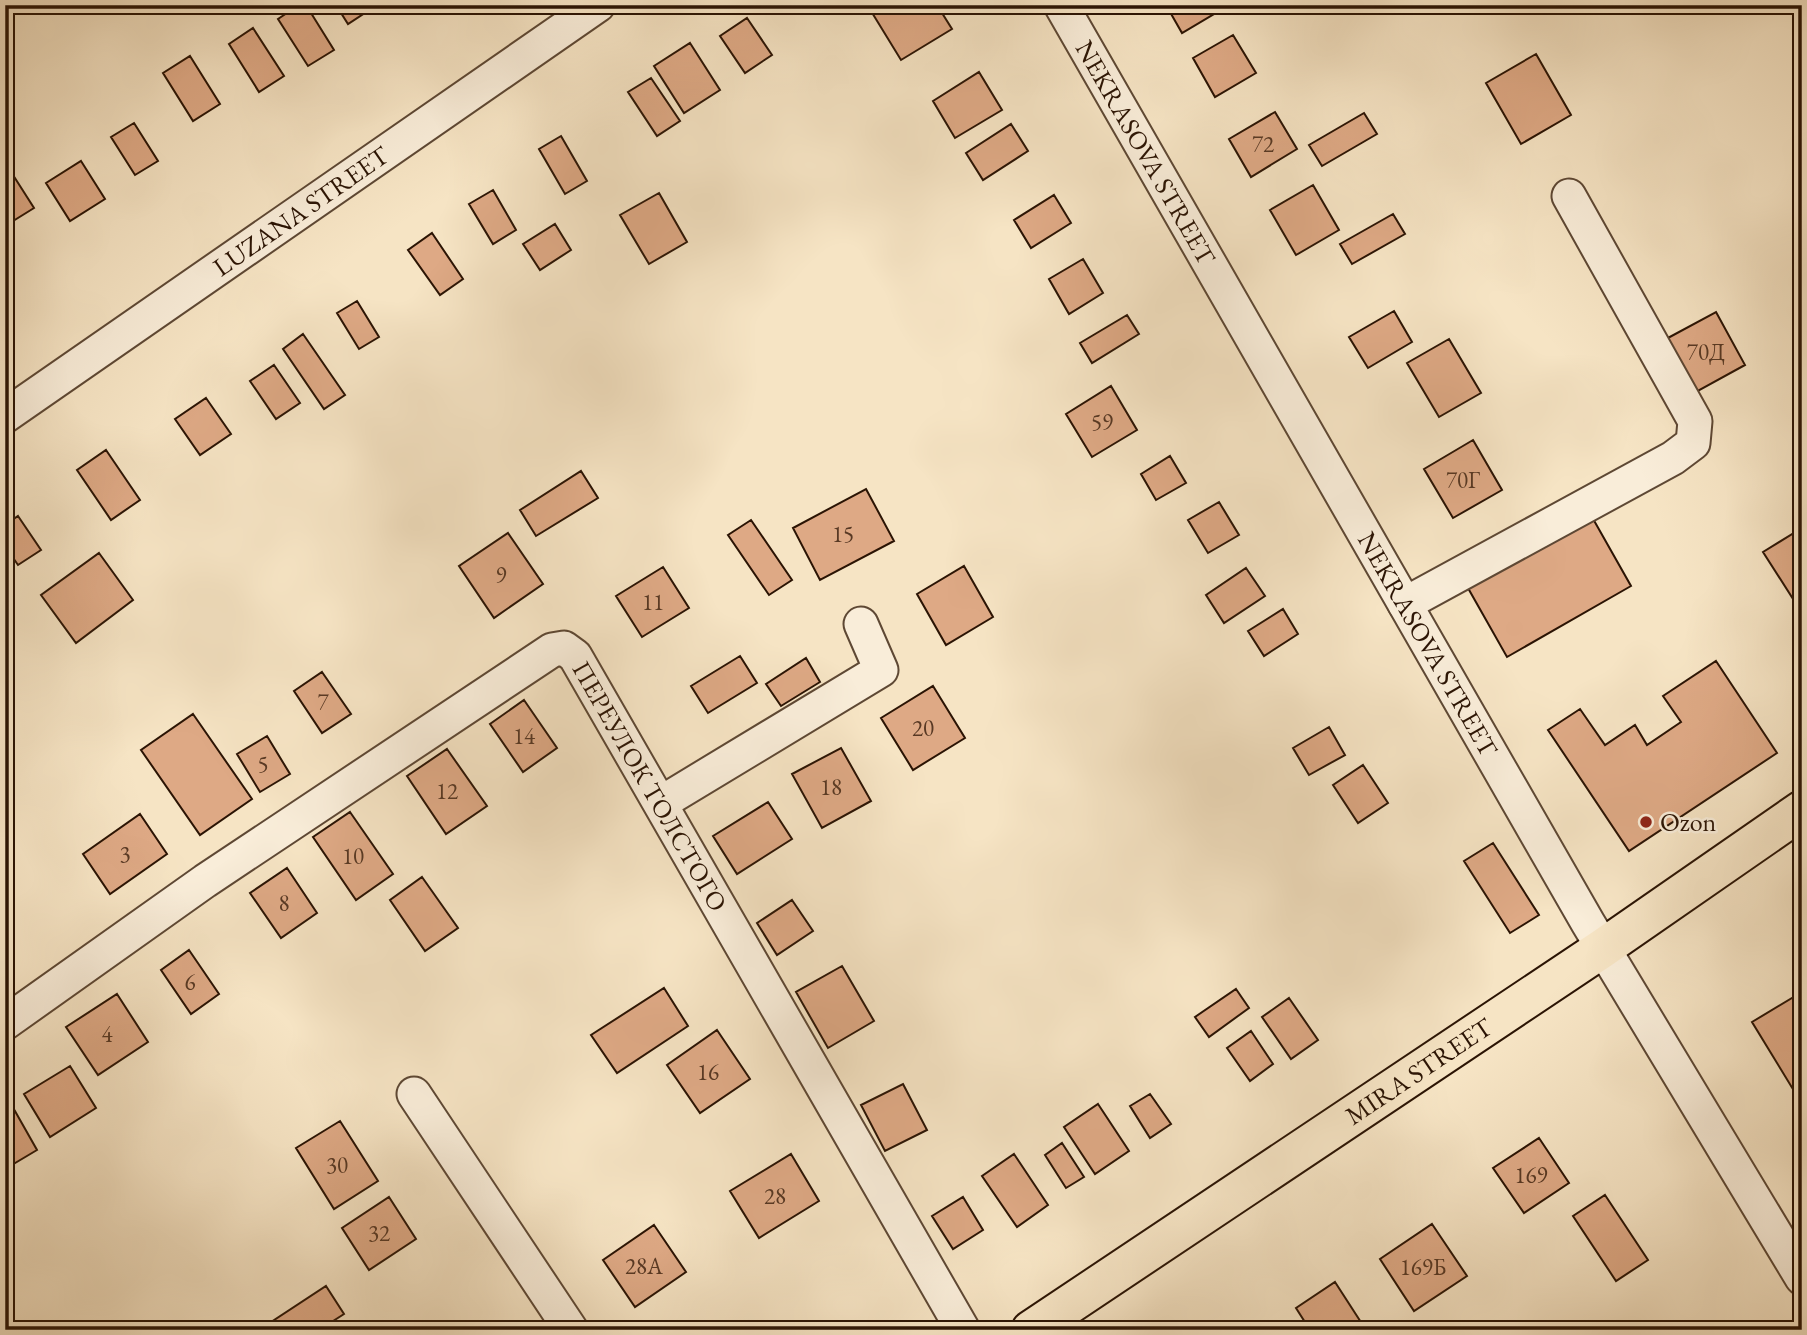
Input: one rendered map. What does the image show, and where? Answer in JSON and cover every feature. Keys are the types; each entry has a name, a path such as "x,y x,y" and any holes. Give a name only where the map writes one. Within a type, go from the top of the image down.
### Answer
{"main road":[{"name":"MIRA STREET","path":"1031,1330 1603,948 1802,810"}],"street":[{"name":"LUZANA STREET","path":"5,415 598,5"},
{"name":"NEKRASOVA STREET","path":"1061,5 1603,948 1802,1278"},
{"path":"1405,604 1673,458 1693,443 1695,421 1569,197"},
{"path":"661,803 881,670 861,624"},
{"name":"ПЕРЕУЛОК ТОЛСТОГО","path":"5,1023 205,881 552,650 564,648 575,656 963,1330"},
{"path":"414,1094 571,1330"}],"building":[{"path":"299,5 306,5 334,50 308,66 278,19"},
{"path":"336,5 377,5 348,24"},
{"path":"879,5 937,5 952,29 901,60 871,11"},
{"path":"1166,5 1216,5 1219,11 1182,33"},
{"path":"747,18 772,55 745,73 720,36"},
{"path":"253,28 284,76 259,92 229,44"},
{"path":"1233,35 1256,73 1215,97 1193,58"},
{"path":"690,43 720,90 684,113 654,66"},
{"path":"1536,54 1571,115 1521,144 1486,83"},
{"path":"190,56 220,104 193,121 163,73"},
{"path":"979,72 1002,110 955,138 933,101"},
{"path":"651,78 680,121 657,136 628,92"},
{"path":"1275,112 1297,149 1251,177 1229,139"},
{"path":"1364,113 1377,134 1322,166 1309,145"},
{"path":"134,123 158,161 135,175 111,137"},
{"path":"1011,124 1028,151 983,180 966,153"},
{"path":"561,136 587,181 565,194 539,149"},
{"path":"81,161 105,199 70,221 46,183"},
{"path":"5,165 34,208 5,226"},
{"path":"1313,185 1339,230 1296,255 1270,210"},
{"path":"493,190 516,230 493,244 469,204"},
{"path":"659,193 687,242 649,264 620,215"},
{"path":"1054,195 1071,223 1031,248 1014,220"},
{"path":"1393,214 1405,234 1352,264 1340,244"},
{"path":"555,224 571,250 540,270 523,244"},
{"path":"432,233 463,279 440,295 408,250"},
{"path":"1083,259 1103,293 1069,314 1049,279"},
{"path":"357,301 379,337 359,349 337,313"},
{"path":"1394,311 1412,342 1368,368 1349,337"},
{"path":"1716,312 1745,365 1696,392 1666,339"},
{"path":"1127,315 1139,334 1092,363 1080,343"},
{"path":"303,334 345,395 324,409 283,349"},
{"path":"1449,339 1481,393 1439,417 1407,363"},
{"path":"274,365 300,403 276,419 250,381"},
{"path":"1111,386 1137,430 1092,457 1066,414"},
{"path":"206,398 231,434 200,455 175,419"},
{"path":"1473,440 1502,490 1453,518 1424,469"},
{"path":"106,450 140,500 111,520 77,470"},
{"path":"1170,456 1186,483 1156,500 1141,474"},
{"path":"581,471 598,498 536,536 520,510"},
{"path":"866,489 894,541 820,580 793,528"},
{"path":"1219,502 1239,535 1208,553 1188,520"},
{"path":"18,516 41,550 18,565 5,546 5,525"},
{"path":"1592,517 1631,586 1507,657 1468,588"},
{"path":"751,520 792,580 769,595 728,535"},
{"path":"1802,528 1802,613 1763,552"},
{"path":"508,533 543,584 494,618 459,566"},
{"path":"99,553 133,600 76,643 41,595"},
{"path":"964,566 993,617 946,645 917,594"},
{"path":"663,567 689,608 642,637 616,596"},
{"path":"1246,568 1265,596 1224,623 1206,595"},
{"path":"1283,609 1298,634 1264,656 1248,631"},
{"path":"740,656 757,683 708,713 691,686"},
{"path":"806,658 820,682 781,706 766,684"},
{"path":"1716,661 1777,753 1629,851 1548,730 1580,709 1605,745 1635,725 1647,745 1681,722 1663,696"},
{"path":"322,672 351,714 322,733 294,691"},
{"path":"933,686 965,738 913,770 881,718"},
{"path":"524,700 557,748 523,772 490,724"},
{"path":"193,714 252,799 200,835 141,750"},
{"path":"1329,727 1345,755 1309,775 1293,748"},
{"path":"267,736 290,774 260,792 237,754"},
{"path":"841,748 871,801 822,828 792,774"},
{"path":"447,749 487,806 446,834 407,776"},
{"path":"1363,765 1388,803 1358,823 1333,785"},
{"path":"768,802 792,839 737,874 713,836"},
{"path":"350,812 393,874 356,900 313,837"},
{"path":"140,814 167,854 110,894 83,854"},
{"path":"1493,843 1539,915 1510,933 1464,861"},
{"path":"287,868 317,913 281,938 250,893"},
{"path":"422,877 458,928 425,951 390,900"},
{"path":"792,900 813,931 777,955 757,923"},
{"path":"189,950 219,994 191,1014 161,970"},
{"path":"842,966 874,1021 828,1048 796,992"},
{"path":"664,988 688,1026 617,1073 591,1035"},
{"path":"1236,989 1249,1008 1209,1037 1195,1017"},
{"path":"1802,992 1802,1104 1752,1022"},
{"path":"117,994 148,1042 98,1075 66,1027"},
{"path":"1289,998 1318,1040 1291,1059 1262,1017"},
{"path":"717,1030 750,1079 700,1113 667,1065"},
{"path":"1251,1031 1273,1064 1250,1081 1227,1048"},
{"path":"70,1066 96,1108 50,1137 24,1094"},
{"path":"903,1084 927,1130 885,1151 861,1105"},
{"path":"1150,1094 1171,1124 1150,1138 1130,1106"},
{"path":"11,1104 37,1150 5,1169 5,1108"},
{"path":"1098,1104 1129,1151 1095,1174 1064,1127"},
{"path":"340,1121 378,1181 334,1209 296,1148"},
{"path":"1539,1138 1569,1183 1524,1213 1493,1168"},
{"path":"1062,1143 1084,1177 1066,1188 1045,1155"},
{"path":"791,1154 819,1201 759,1238 730,1191"},
{"path":"1014,1154 1048,1205 1017,1227 982,1176"},
{"path":"1605,1195 1648,1260 1616,1281 1573,1216"},
{"path":"389,1197 416,1239 369,1270 342,1228"},
{"path":"963,1197 983,1230 953,1249 932,1216"},
{"path":"1432,1224 1467,1276 1414,1311 1380,1259"},
{"path":"654,1225 686,1272 635,1307 603,1260"},
{"path":"1335,1282 1366,1330 1310,1330 1296,1308"},
{"path":"326,1286 344,1314 319,1330 259,1330"}],"place":[{"name":"Ozon","path":"1646,822"}]}
